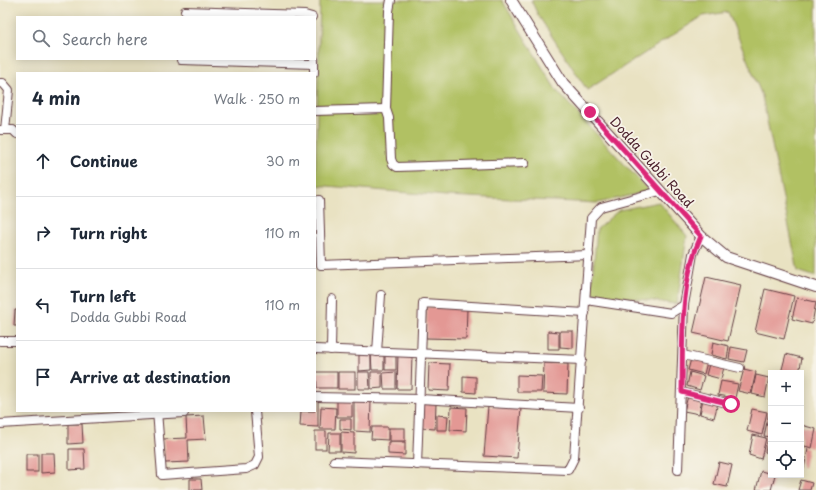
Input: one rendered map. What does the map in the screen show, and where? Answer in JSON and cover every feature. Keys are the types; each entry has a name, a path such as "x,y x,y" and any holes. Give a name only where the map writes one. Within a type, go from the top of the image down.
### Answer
{"street":[{"path":"391,0 389,11 386,109 389,118 391,159 393,164 397,167 525,163"},
{"name":"Dodda Gubbi Road","path":"511,0 563,83 701,236 726,258 816,287"},
{"path":"186,11 308,16"},
{"path":"180,60 314,62"},
{"path":"0,83 3,83 9,90 2,130 13,130 16,133"},
{"path":"316,111 386,109"},
{"path":"334,461 568,470 574,458 591,218 594,213 601,208 660,191"},
{"path":"319,200 321,265 589,255"},
{"path":"678,470 684,306 693,254 701,236"},
{"path":"377,352 381,295"},
{"path":"332,299 332,350"},
{"path":"586,300 671,313 684,306"},
{"path":"417,465 423,303 585,313"},
{"path":"0,341 16,341"},
{"path":"316,349 582,360"},
{"path":"683,355 740,368"},
{"path":"682,392 731,404"},
{"path":"316,397 420,399 578,408"},
{"path":"158,413 162,475 246,469 255,465 259,457 255,412"},
{"path":"0,424 158,413 184,414"}],"green space":[{"path":"320,0 502,0 556,90 649,191 598,203 446,196 316,185"},
{"path":"531,0 816,0 816,277 798,271 762,96 728,12 703,16 587,90 538,15"},
{"path":"659,202 687,236 677,304 591,293 597,229 619,210"}],"building":[{"path":"706,277 741,285 728,341 693,333"},
{"path":"765,289 794,296 784,339 755,332"},
{"path":"797,298 816,302 812,324 792,319"},
{"path":"427,307 467,308 466,339 426,338"},
{"path":"15,310 16,310 16,326 14,326"},
{"path":"548,331 559,332 559,349 548,349"},
{"path":"560,331 573,331 573,348 560,347"},
{"path":"713,342 729,346 727,359 711,355"},
{"path":"731,347 747,350 744,362 729,359"},
{"path":"384,353 384,370 372,370 371,354"},
{"path":"371,354 371,370 359,371 359,355"},
{"path":"398,354 412,355 411,389 397,389"},
{"path":"786,354 802,358 800,370 782,370"},
{"path":"385,355 396,355 396,370 385,370"},
{"path":"691,359 707,362 704,374 688,370"},
{"path":"429,363 450,364 449,391 428,390"},
{"path":"544,363 568,364 567,394 543,393"},
{"path":"709,364 724,367 721,379 706,375"},
{"path":"744,369 756,372 751,394 738,391"},
{"path":"316,372 337,372 337,388 317,388"},
{"path":"338,372 355,372 355,389 338,389"},
{"path":"358,372 369,372 370,389 358,389"},
{"path":"371,372 382,372 382,388 371,389"},
{"path":"396,372 396,389 384,389 383,373"},
{"path":"690,372 704,376 700,390 687,386"},
{"path":"517,375 542,376 541,392 517,392"},
{"path":"756,375 768,378 765,397 752,394"},
{"path":"463,376 476,377 476,393 463,392"},
{"path":"721,381 738,384 735,398 718,395"},
{"path":"688,396 702,399 699,414 684,411"},
{"path":"703,399 718,403 714,418 700,414"},
{"path":"316,400 318,400 318,427 300,426 301,412 316,412"},
{"path":"337,400 352,401 352,417 337,417"},
{"path":"354,401 371,401 370,432 354,431"},
{"path":"422,402 436,403 435,429 421,428"},
{"path":"488,406 521,408 517,458 484,456"},
{"path":"321,407 336,408 335,429 320,429"},
{"path":"451,407 467,408 466,431 450,430"},
{"path":"752,409 767,412 762,435 747,431"},
{"path":"437,415 448,416 447,430 437,430"},
{"path":"204,416 206,439 188,440 189,462 165,463 163,439 187,438 186,417"},
{"path":"768,418 768,437 764,436"},
{"path":"340,419 351,419 351,430 340,429"},
{"path":"68,424 82,424 83,443 68,444"},
{"path":"804,426 816,429 812,448 804,446"},
{"path":"372,427 388,427 388,440 371,439"},
{"path":"389,428 405,428 405,441 389,441"},
{"path":"315,431 326,431 326,449 315,449"},
{"path":"341,432 354,433 354,453 341,452"},
{"path":"329,433 340,433 340,451 328,451"},
{"path":"753,435 766,438 761,459 749,455"},
{"path":"768,439 768,453 765,452"},
{"path":"388,442 405,442 405,455 388,454"},
{"path":"804,448 808,449 804,468"},
{"path":"69,449 84,449 85,469 69,470"},
{"path":"41,453 54,453 55,472 41,473"},
{"path":"26,454 38,454 38,472 26,472"},
{"path":"719,462 732,465 727,487 714,484"},
{"path":"761,471 768,473 768,478 774,478 771,490 756,490"},
{"path":"190,479 201,479 202,490 190,490"},
{"path":"801,480 812,483 810,490 798,490"}],"route":[{"path":"590,112 701,236 693,254 684,306 682,392 731,404"}]}
